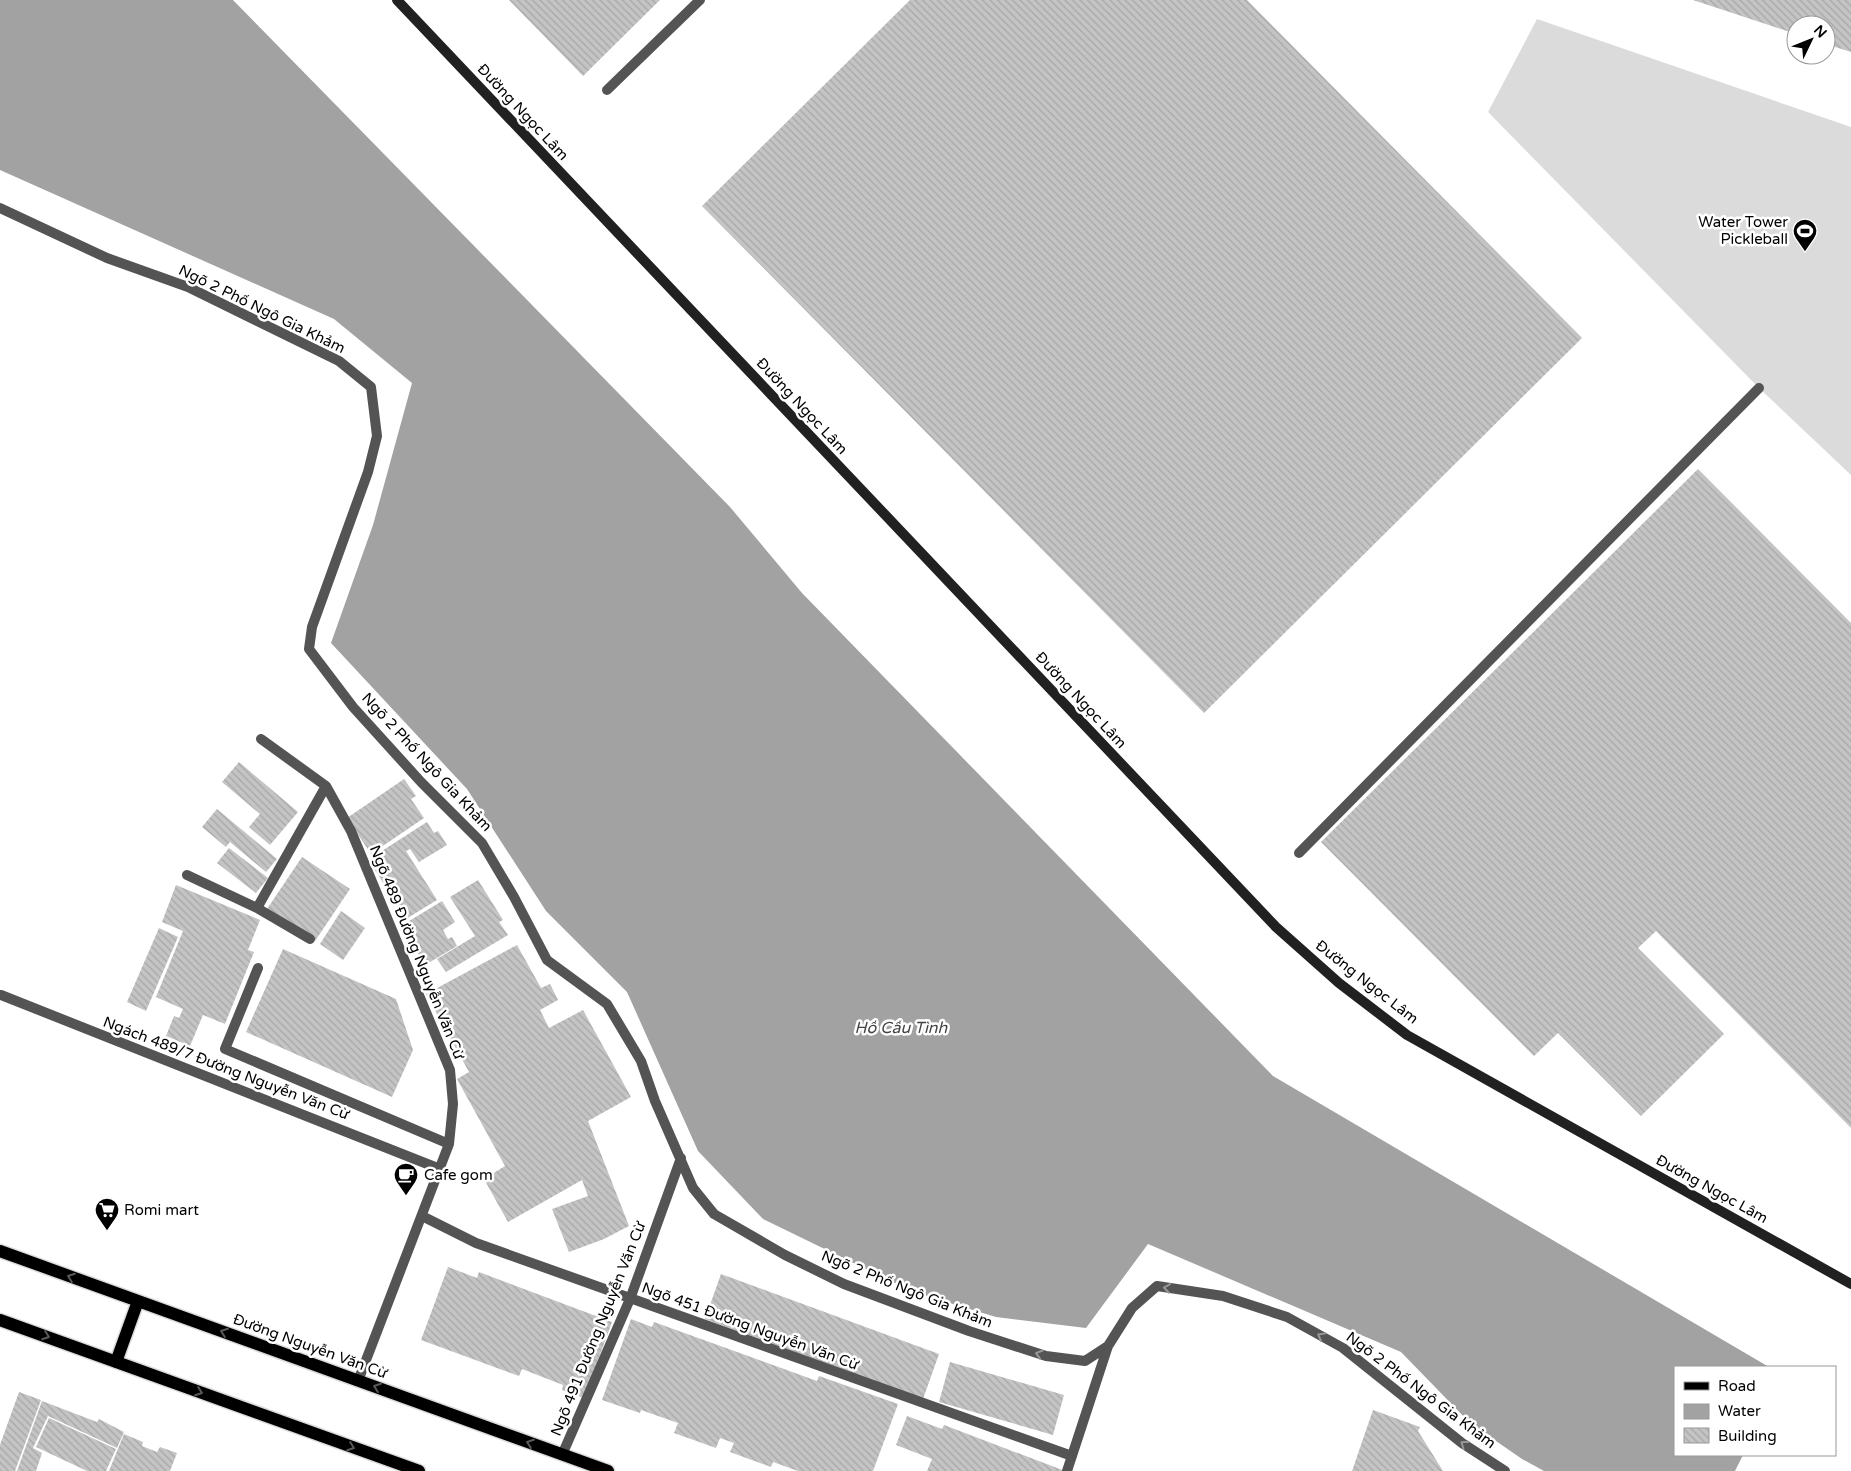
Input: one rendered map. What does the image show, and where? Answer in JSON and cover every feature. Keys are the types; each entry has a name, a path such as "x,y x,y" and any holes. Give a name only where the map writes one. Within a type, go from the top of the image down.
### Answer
{"main road":[{"name":"Đường Ngọc Lâm","path":"397,0 1276,927 1339,983 1407,1035 1851,1284"},
{"name":"Đường Nguyễn Văn Cừ","path":"0,1251 608,1471"},
{"path":"116,1362 138,1301"},
{"path":"0,1320 419,1471"}],"street":[{"path":"608,90 700,0"},
{"name":"Ngõ 2 Phố Ngô Gia Khảm","path":"0,208 107,258 188,287 339,360 371,388 377,436 375,445 368,472 312,627 309,649 353,707 421,782 482,843 514,897 547,960 607,1004 641,1061 655,1101 693,1188 714,1214 785,1255 844,1284 969,1331 1046,1356 1085,1361 1108,1346 1132,1308 1157,1286 1222,1296 1288,1318 1343,1348 1462,1443 1505,1471"},
{"path":"1299,853 1759,388"},
{"name":"Ngõ 489 Đường Nguyễn Văn Cừ","path":"261,739 326,786 351,831 450,1070 453,1104 449,1144 358,1381"},
{"path":"257,908 326,786"},
{"path":"187,875 257,908 310,939"},
{"path":"258,968 225,1049 449,1144"},
{"name":"Ngách 489/7 Đường Nguyễn Văn Cừ","path":"1,995 440,1169"},
{"name":"Ngõ 491 Đường Nguyễn Văn Cừ","path":"562,1455 630,1299 681,1158"},
{"name":"Ngõ 451 Đường Nguyễn Văn Cừ","path":"422,1216 476,1243 1072,1456"},
{"path":"1067,1471 1108,1346"}],"shaded area":[{"path":"1537,19 1851,127 1851,475 1759,388 1488,112"}],"water":[{"name":"Hồ Cầu Tình","path":"0,0 233,0 730,507 802,593 1273,1076 1767,1366 1674,1366 1674,1456 1742,1456 1735,1471 1544,1471 1522,1459 1470,1423 1401,1352 1148,1244 1086,1328 996,1317 913,1292 763,1219 698,1151 627,992 546,911 467,789 331,643 373,525 412,383 334,319 0,170"}],"building":[{"path":"509,0 660,0 583,76"},
{"path":"910,0 1247,0 1582,338 1204,713 702,206"},
{"path":"1693,0 1851,0 1851,52 1836,47 1836,15 1786,15 1786,31"},
{"path":"1698,469 1851,623 1851,1128 1656,931 1638,948 1724,1034 1641,1116 1558,1033 1534,1056 1321,842"},
{"path":"239,762 298,812 270,845 249,827 260,814 222,782"},
{"path":"404,779 416,796 411,799 424,818 371,854 347,818"},
{"path":"217,809 277,859 266,872 230,842 226,847 202,827"},
{"path":"427,822 434,833 438,831 447,845 419,862 410,849 406,851 437,900 406,919 375,870 381,867 374,856"},
{"path":"229,848 268,878 256,893 217,863"},
{"path":"302,857 350,889 315,941 267,909"},
{"path":"478,880 503,920 499,922 508,935 446,972 437,959 475,936 450,897"},
{"path":"176,885 260,920 248,950 254,952 225,1024 203,1015 190,1046 166,1036 174,1016 179,1018 183,1009 156,997 183,931 162,922"},
{"path":"442,901 455,922 443,930 448,939 452,937 457,946 425,965 401,926"},
{"path":"341,911 365,928 343,960 320,944"},
{"path":"159,928 178,937 146,1011 127,1002"},
{"path":"517,945 541,988 550,984 558,1000 540,1010 549,1028 583,1010 631,1097 588,1121 629,1226 604,1239 569,1252 552,1209 588,1196 582,1180 508,1222 484,1179 505,1166 457,1079 469,1072 426,994"},
{"path":"283,949 396,999 413,1050 392,1097 246,1032"},
{"path":"448,1267 477,1278 479,1272 612,1322 584,1398 562,1390 563,1385 522,1369 519,1376 421,1340"},
{"path":"721,1274 939,1354 923,1399 705,1319"},
{"path":"631,1319 652,1327 654,1322 817,1381 819,1376 898,1404 873,1471 798,1471 773,1462 771,1467 730,1452 734,1443 720,1438 716,1448 674,1433 678,1423 641,1410 640,1413 602,1400"},
{"path":"950,1362 1064,1395 1053,1435 939,1402"},
{"path":"19,1392 41,1400 15,1471 0,1471 0,1445"},
{"path":"42,1401 97,1422 99,1419 124,1432 117,1448 48,1416 33,1448 42,1453 36,1471 17,1471"},
{"path":"1373,1410 1420,1427 1418,1431 1443,1471 1352,1471"},
{"path":"907,1416 942,1429 944,1425 1065,1471 927,1471 932,1459 896,1445"},
{"path":"49,1418 116,1449 106,1471 87,1471 36,1447"},
{"path":"124,1434 143,1442 142,1446 157,1452 160,1447 177,1453 170,1471 109,1471"}],"place":[{"name":"Water Tower Pickleball","path":"1805,252"},
{"name":"Cafe gom","path":"406,1196"},
{"name":"Romi mart","path":"107,1231"}]}
